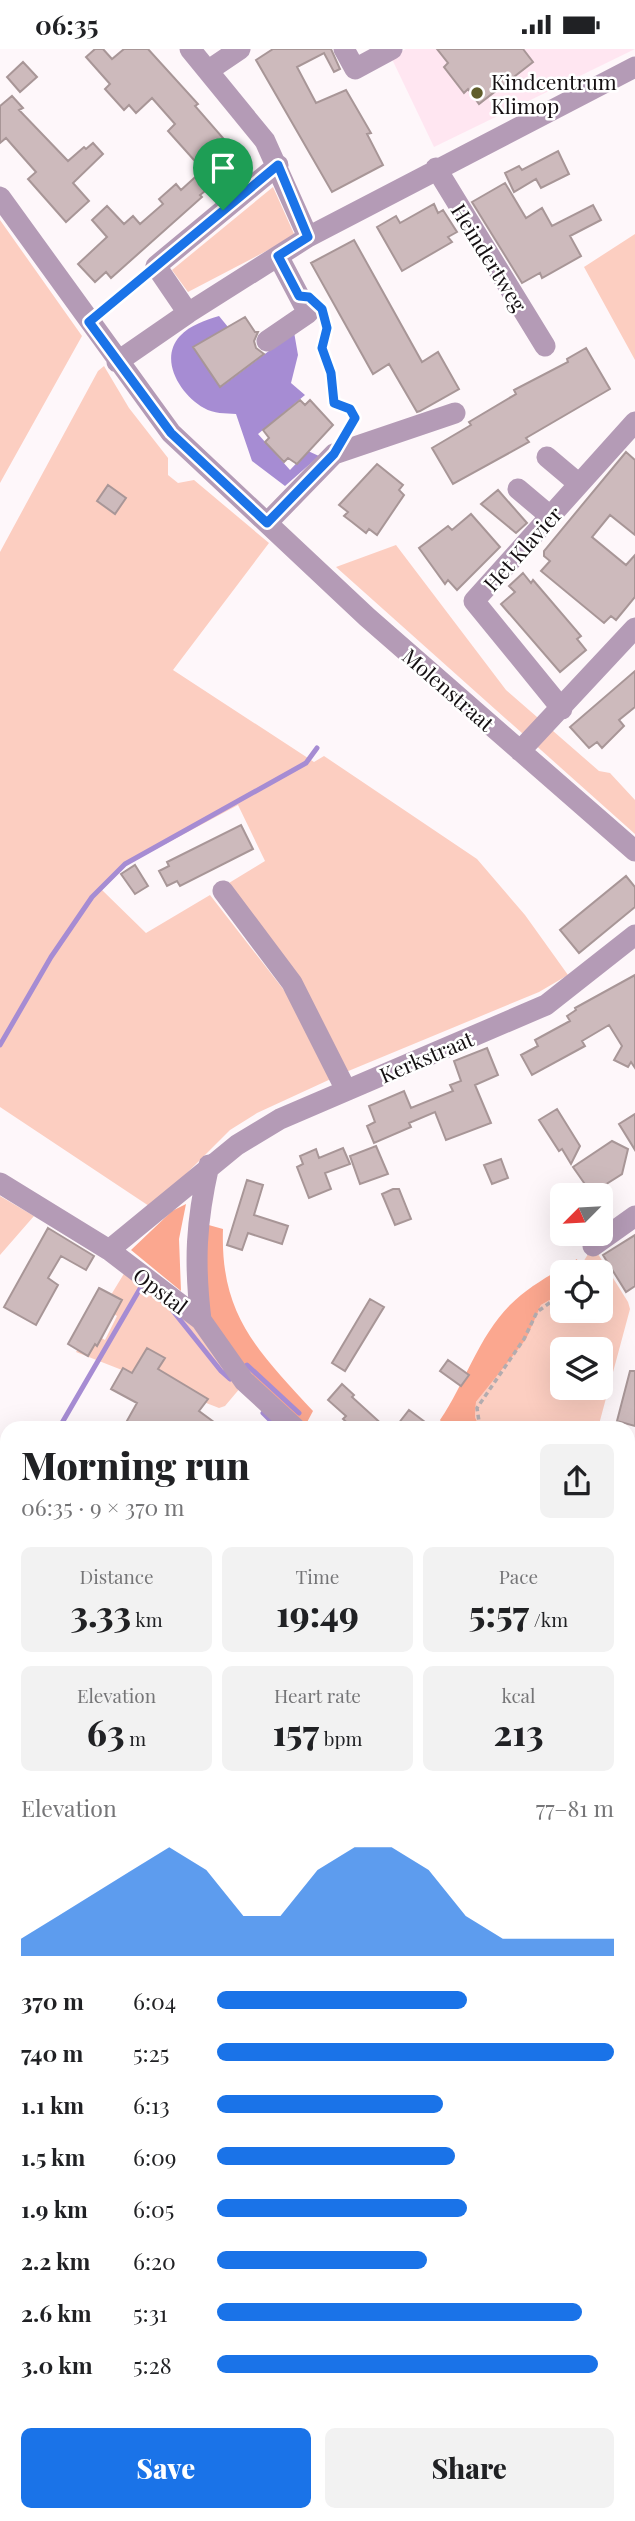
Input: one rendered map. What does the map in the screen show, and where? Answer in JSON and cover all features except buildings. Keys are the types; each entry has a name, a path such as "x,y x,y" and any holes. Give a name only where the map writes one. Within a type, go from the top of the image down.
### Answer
{"street":[{"path":"190,49 265,141 308,237"},
{"path":"209,70 240,49"},
{"path":"344,49 355,69 393,49"},
{"path":"117,362 188,313 308,237 635,67"},
{"path":"188,313 156,266 278,165"},
{"name":"Heindertweg","path":"436,169 545,346"},
{"name":"Molenstraat","path":"0,197 171,433 367,617 635,851"},
{"path":"267,341 308,313 278,256"},
{"path":"267,523 334,454 455,413"},
{"name":"Het Klavier","path":"562,709 474,601 635,422"},
{"path":"547,457 579,484"},
{"path":"518,489 550,516"},
{"path":"520,751 635,628"},
{"path":"223,891 292,983 346,1090"},
{"name":"Kerkstraat","path":"109,1250 209,1165 280,1119 546,1005 635,936"},
{"path":"201,1321 196,1279 198,1213 209,1165"},
{"name":"Opstal","path":"0,1183 109,1250 201,1321 244,1381 287,1421"},
{"path":"613,1232 635,1216"}],"path":[{"path":"89,322 156,266"},
{"path":"299,296 309,297 322,309 327,328 322,348 331,373 334,403 350,409 355,418 334,454"},
{"path":"479,1421 477,1408 524,1339 537,1312 550,1303"}],"shaded area":[{"name":"Kindcentrum Klimop","path":"406,49 635,49 434,147 391,57"},
{"path":"273,187 295,236 188,292 172,270"},
{"path":"0,220 82,336 0,483"},
{"path":"635,234 635,360 584,267"},
{"path":"219,316 228,327 194,347 221,387 294,332 298,355 291,383 305,395 258,434 290,470 308,451 319,456 285,486 252,461 236,414 204,408 187,395 175,376 171,356 180,336 193,326"},
{"path":"104,366 129,408 168,458 168,475 178,483 194,480 269,543 173,670 314,762 324,756 477,859 525,915 568,975 539,992 346,1072 224,886 265,861 238,805 128,864 102,890 146,933 210,895 294,1003 333,1078 257,1113 230,1130 152,1208 0,1107 0,552 98,371"},
{"path":"396,545 506,690 599,771 610,773 635,800 635,834 336,567"},
{"path":"0,1196 34,1216 0,1255"},
{"path":"186,1204 179,1239 181,1291 131,1250 172,1211"},
{"path":"205,1224 223,1229 228,1286 236,1309 260,1350 313,1411 308,1421 295,1421 281,1411 215,1328 202,1299"},
{"path":"593,1246 602,1260 584,1260"},
{"path":"125,1272 184,1315 241,1387 225,1406 219,1408 76,1352 89,1331 105,1340 117,1316 103,1308"},
{"path":"550,1275 550,1300 541,1305 526,1339 476,1402 477,1421 441,1421 489,1331 510,1305"},
{"path":"613,1278 628,1302 630,1309 613,1372 613,1337 550,1337 550,1400 606,1400 600,1421 477,1421 476,1402 524,1339 541,1305 550,1300 550,1323 613,1323"}],"waterway":[{"path":"0,1045 51,957 92,897 125,864 306,763 317,748"},
{"path":"63,1421 141,1287 147,1289"},
{"path":"173,1311 221,1371 230,1379 232,1377"},
{"path":"242,1369 247,1365 299,1413"},
{"path":"263,1413 271,1421"}],"place":[{"name":"Kindcentrum Klimop","path":"477,93"}],"route":[{"path":"278,165 308,237 278,256 299,296 309,297 322,309 327,328 322,348 331,373 334,403 350,409 355,418 334,454 267,523 171,433 89,322 223,210 278,165"}]}
